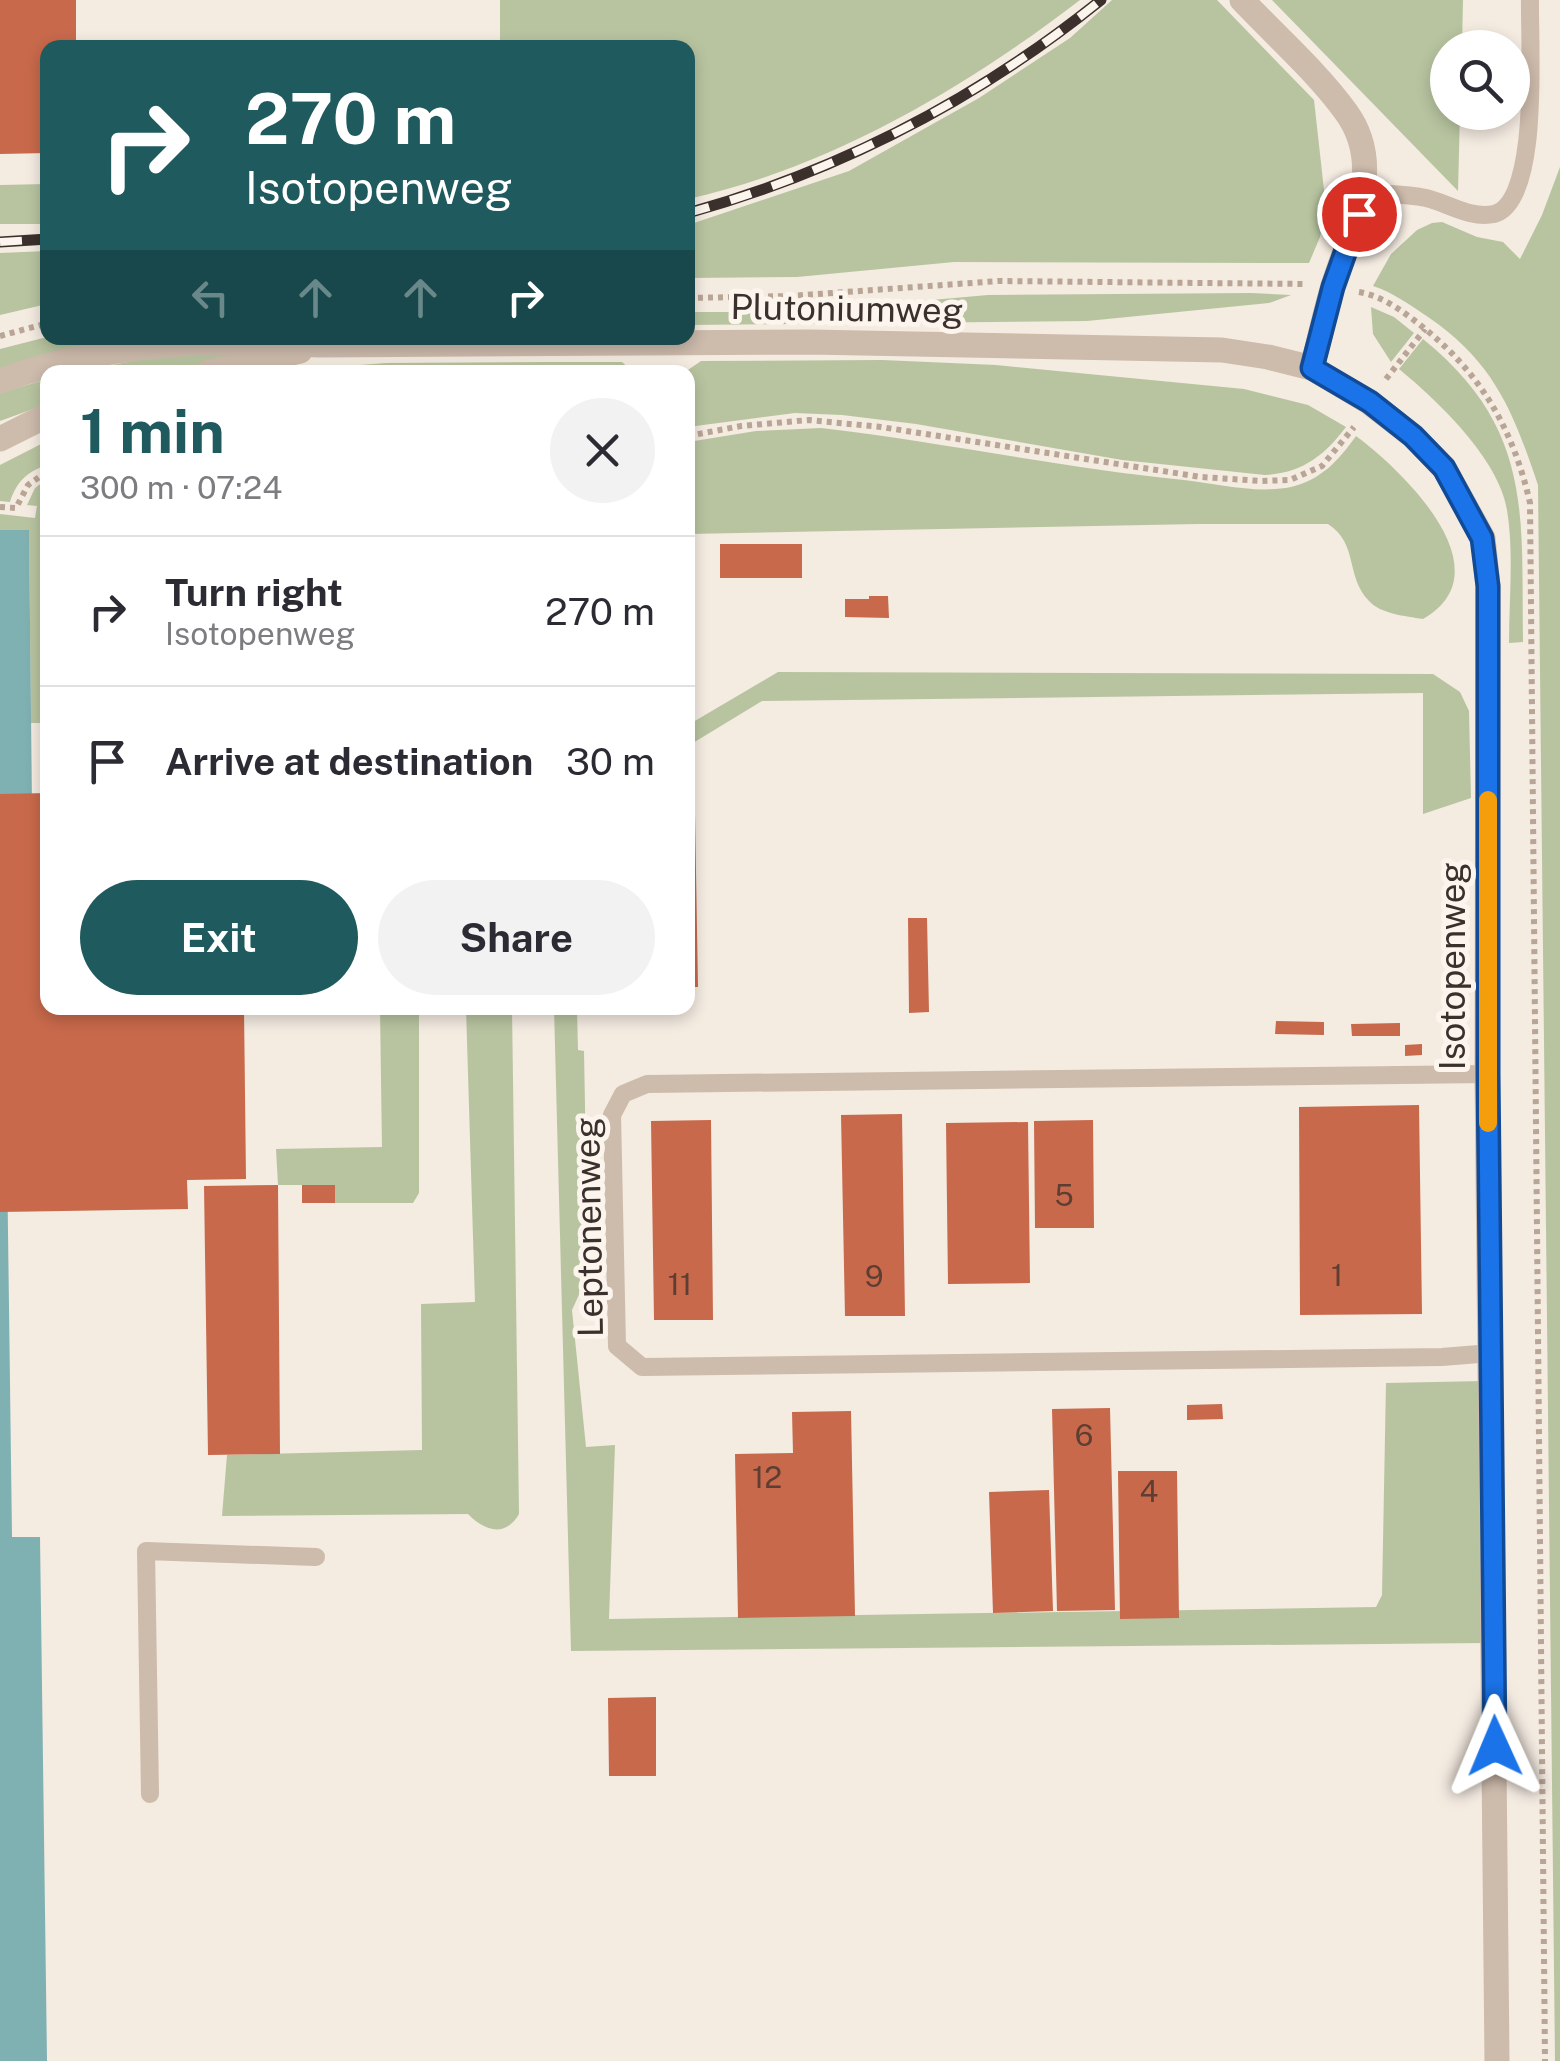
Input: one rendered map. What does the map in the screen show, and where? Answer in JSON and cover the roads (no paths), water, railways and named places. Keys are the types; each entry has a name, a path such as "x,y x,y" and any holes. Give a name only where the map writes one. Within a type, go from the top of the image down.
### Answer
{"street":[{"path":"1242,0 1345,110 1362,146 1364,192 1312,368"},
{"name":"Plutoniumweg","path":"695,343 1222,350 1312,368"},
{"name":"Plutoniumweg","path":"59,365 160,345"},
{"name":"Plutoniumweg","path":"238,365 320,345"},
{"name":"Isotopenweg","path":"1312,368 1370,402 1413,436 1444,468 1482,538 1488,586 1497,2061"},
{"name":"Plutoniumweg","path":"0,381 40,370"},
{"path":"0,440 40,419"}],"lane":[{"path":"1364,192 1426,198 1477,214 1491,214 1510,203 1520,183 1527,146 1530,0"},
{"name":"Leptonenweg","path":"1488,1074 647,1084 623,1094 612,1114 612,1134 617,1346 642,1367 1442,1357 1491,1352"},
{"path":"150,1794 146,1551 316,1557"}],"water":[{"path":"0,530 29,530 34,990 5,1002 12,1537 40,1537 47,2061 0,2061"}],"railway":[{"path":"695,211 799,176 905,128 1006,69 1101,0"},
{"path":"0,242 40,240"}]}
